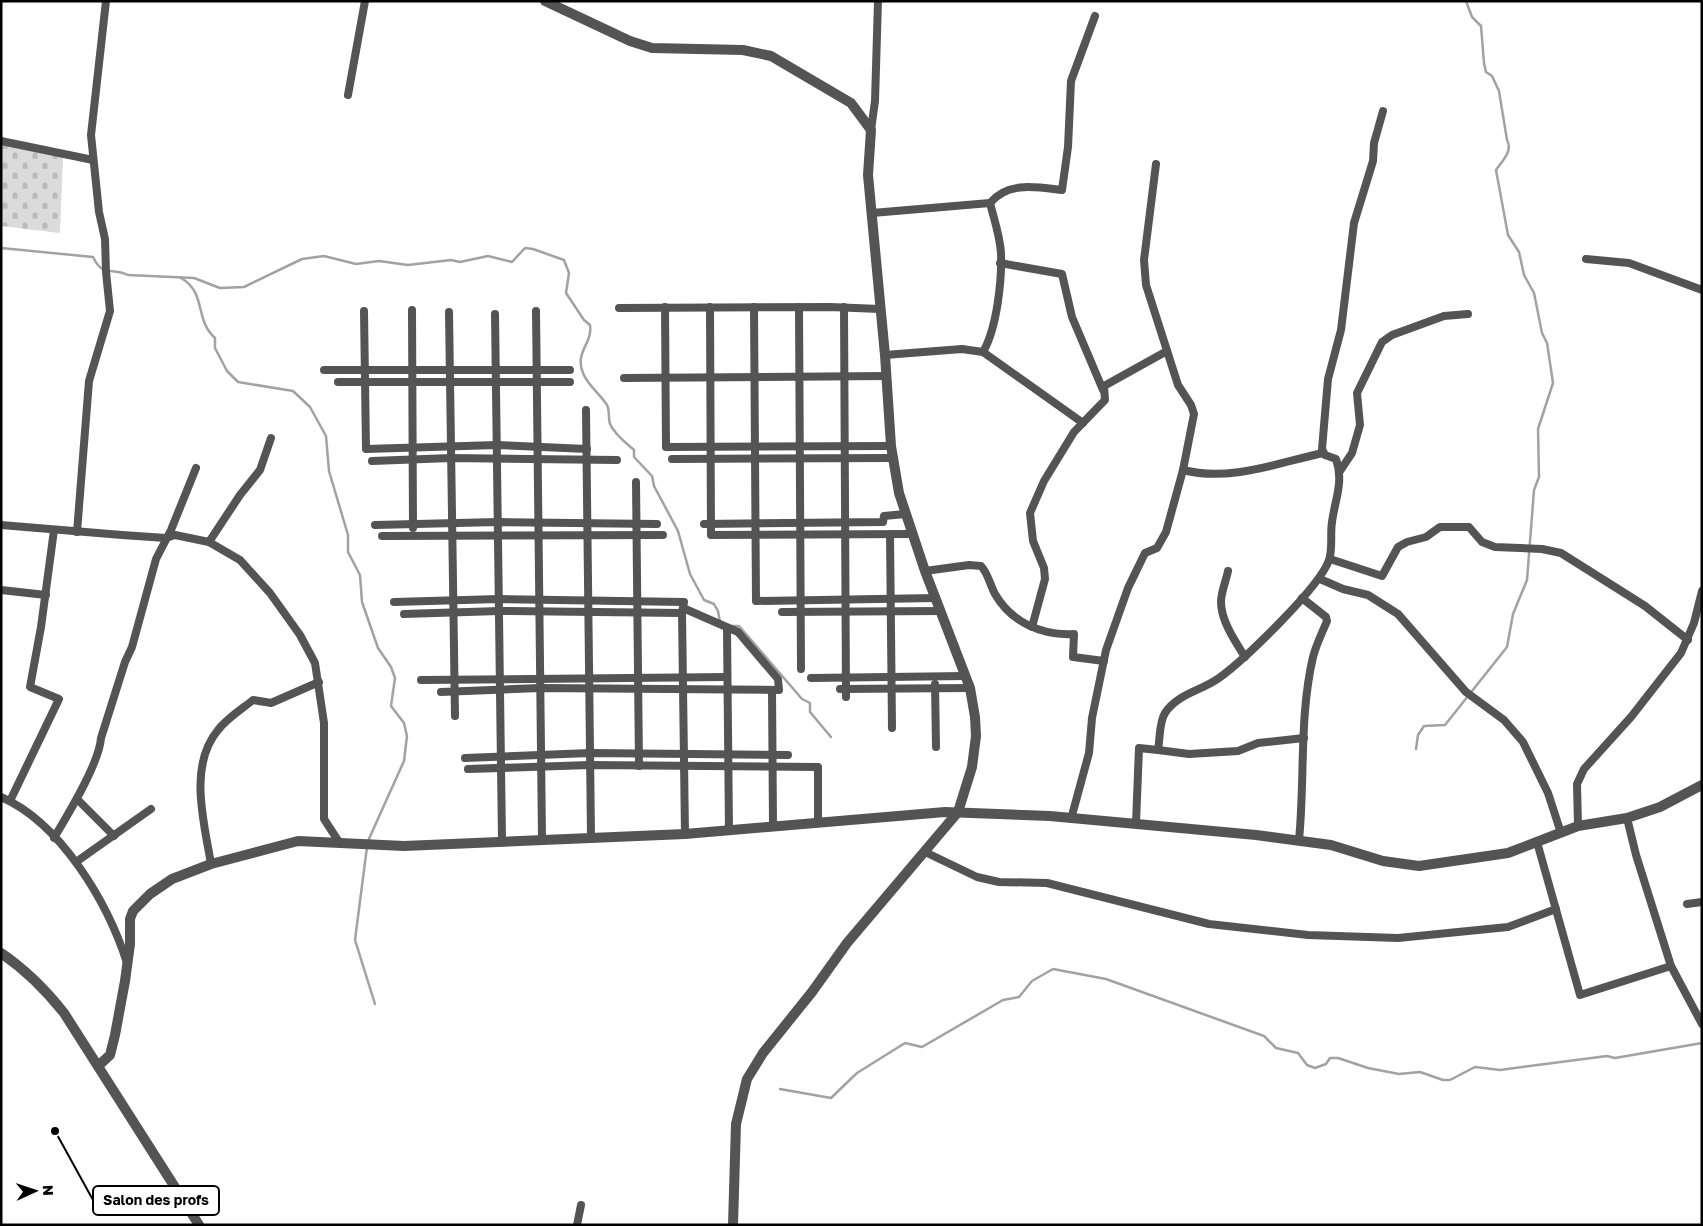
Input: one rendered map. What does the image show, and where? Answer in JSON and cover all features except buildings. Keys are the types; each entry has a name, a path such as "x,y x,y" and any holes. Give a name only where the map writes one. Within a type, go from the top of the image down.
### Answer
{"street":[{"path":"77,532 89,381 110,311 105,239 99,212 91,135 106,1"},
{"path":"348,96 365,1"},
{"path":"545,1 630,41 652,48 743,50 771,56 852,103 871,130"},
{"path":"732,1225 736,1124 747,1079 763,1053 812,992 846,943 958,812 972,767 976,736 970,688 904,514 891,446 887,376 868,175 875,101 878,1"},
{"path":"872,213 990,203 996,196 1011,188 1029,186 1062,190 1068,147 1071,81 1095,16"},
{"path":"1323,453 1328,379 1342,330 1354,223 1373,161 1374,143 1383,111"},
{"path":"1,141 93,160"},
{"path":"1072,819 1089,753 1092,718 1104,661 1128,588 1145,553 1157,548 1166,532 1183,470 1194,414 1192,405 1178,385 1146,285 1144,260 1156,164"},
{"path":"983,352 988,342 999,291 1001,252 990,203"},
{"path":"1586,259 1629,263 1702,290"},
{"path":"1000,263 1062,274 1072,316 1103,390 1105,400 1074,432 1044,481 1030,512 1034,541 1044,568 1044,580 1032,627"},
{"path":"665,307 666,448 891,446"},
{"path":"710,307 711,458 707,524 711,535 911,534"},
{"path":"754,307 756,601 936,598"},
{"path":"799,307 801,668"},
{"path":"844,307 846,678 844,692 891,689 970,688"},
{"path":"620,308 880,308"},
{"path":"412,310 413,536"},
{"path":"364,311 366,449 497,445 587,449"},
{"path":"536,311 542,839"},
{"path":"449,312 455,716"},
{"path":"495,314 502,841"},
{"path":"1340,471 1352,453 1360,425 1358,393 1382,342 1392,335 1444,316 1468,314"},
{"path":"885,355 962,349 983,352 1083,424"},
{"path":"1103,390 1104,386 1167,351"},
{"path":"324,370 570,370"},
{"path":"624,378 887,376"},
{"path":"338,382 570,382"},
{"path":"586,410 591,837"},
{"path":"209,542 240,495 255,479 271,438"},
{"path":"1158,750 1164,714 1177,700 1218,679 1246,657 1320,579 1330,559 1332,522 1341,485 1340,471 1336,459 1323,453 1228,475 1197,474 1183,470"},
{"path":"372,461 451,458 618,460"},
{"path":"672,459 893,458"},
{"path":"54,838 77,799 100,748 100,738 132,647 156,559 172,530 196,468"},
{"path":"636,482 639,766"},
{"path":"707,524 883,522 884,516 904,514"},
{"path":"375,525 498,522 657,524"},
{"path":"1,525 166,538 175,535 209,542 240,560 270,593 304,642 315,663 324,724 324,819 339,842"},
{"path":"1330,559 1382,576 1398,547 1407,542 1426,537 1440,527 1469,527 1482,542 1495,547 1542,548 1561,554 1645,606 1688,640"},
{"path":"10,801 59,699 30,687 46,595 54,530"},
{"path":"890,534 892,728"},
{"path":"382,536 663,535"},
{"path":"925,571 969,565 981,566 1002,606 1014,618 1032,627 1062,635 1074,634 1072,657 1104,661"},
{"path":"1228,571 1221,600 1222,610 1233,638 1246,657"},
{"path":"1320,579 1343,589 1368,596 1398,614 1469,694 1504,720 1523,742 1548,793 1561,833"},
{"path":"1,590 46,595"},
{"path":"1578,826 1577,784 1584,769 1631,717 1681,653 1688,640 1702,591"},
{"path":"1299,840 1303,798 1304,738 1308,683 1314,655 1327,622 1326,617 1302,598"},
{"path":"394,602 499,599 684,602 682,611 685,834"},
{"path":"404,614 499,611 682,611 738,632 778,679 779,690 540,688 441,692"},
{"path":"782,612 941,611"},
{"path":"727,628 729,832"},
{"path":"935,676 936,748"},
{"path":"811,678 966,676"},
{"path":"421,680 727,677"},
{"path":"211,864 201,802 201,776 207,749 218,730 253,700 271,703 319,682"},
{"path":"772,690 772,825"},
{"path":"1136,823 1139,748 1189,754 1238,751 1258,743 1304,738"},
{"path":"465,758 590,753 788,756"},
{"path":"468,769 590,765 818,767 818,823"},
{"path":"98,1066 110,1055 115,1035 127,964 130,919 133,911 150,894 172,879 211,864 298,841 404,846 685,834 729,832 772,825 958,812 1136,823 1299,840 1331,845 1382,861 1419,866 1508,852 1578,826 1627,818 1660,807 1702,785"},
{"path":"1,797 32,816 76,862 111,918 127,964"},
{"path":"77,799 114,836"},
{"path":"76,862 151,808"},
{"path":"1627,818 1636,855 1671,966 1702,1024"},
{"path":"1536,842 1580,995 1671,966"},
{"path":"925,852 977,877 999,882 1047,883 1209,924 1308,935 1398,938 1508,927 1556,909"},
{"path":"1686,904 1702,902"},
{"path":"1,953 22,967 46,990 98,1066 199,1225"},
{"path":"577,1225 581,1205"}],"green space":[{"path":"1,143 63,158 60,233 1,226"}],"waterway":[{"path":"1416,749 1418,735 1424,726 1445,725 1507,647 1513,614 1527,580 1534,490 1539,477 1538,429 1553,383 1547,343 1542,333 1534,293 1524,275 1519,252 1508,235 1496,170 1509,148 1499,91 1492,76 1486,72 1481,26 1472,17 1466,1"},
{"path":"1,248 93,257 104,270 128,275 194,278 220,288 244,287 302,259 324,256 356,264 379,261 408,265 451,260 460,262 488,256 512,262 525,248 564,260 569,273 566,293 584,320 590,325 589,338 581,358 583,372 607,405 609,422 612,428 634,450 634,457 652,476 654,486 678,531 690,574 704,600 714,604 718,611 720,622"},
{"path":"181,278 189,284 198,299 204,323 215,338 215,348 227,371 238,382 293,391 310,407 326,436 329,471 348,535 348,552 360,575 362,602 378,648 391,667 395,678 391,706 404,723 407,736 404,761 368,841"},
{"path":"732,626 739,626 802,699 810,703 810,712 831,737"},
{"path":"367,847 355,940 375,1004"},
{"path":"780,1089 831,1098 857,1073 905,1043 922,1047 1003,1000 1019,997 1032,981 1053,969 1106,979 1264,1036 1276,1048 1298,1053 1307,1065 1315,1068 1326,1064 1330,1058 1338,1058 1368,1068 1399,1074 1420,1072 1443,1080 1450,1080 1475,1067 1500,1070 1607,1056 1615,1058 1702,1043"}],"place":[{"name":"Salon des profs","path":"55,1131"}]}
